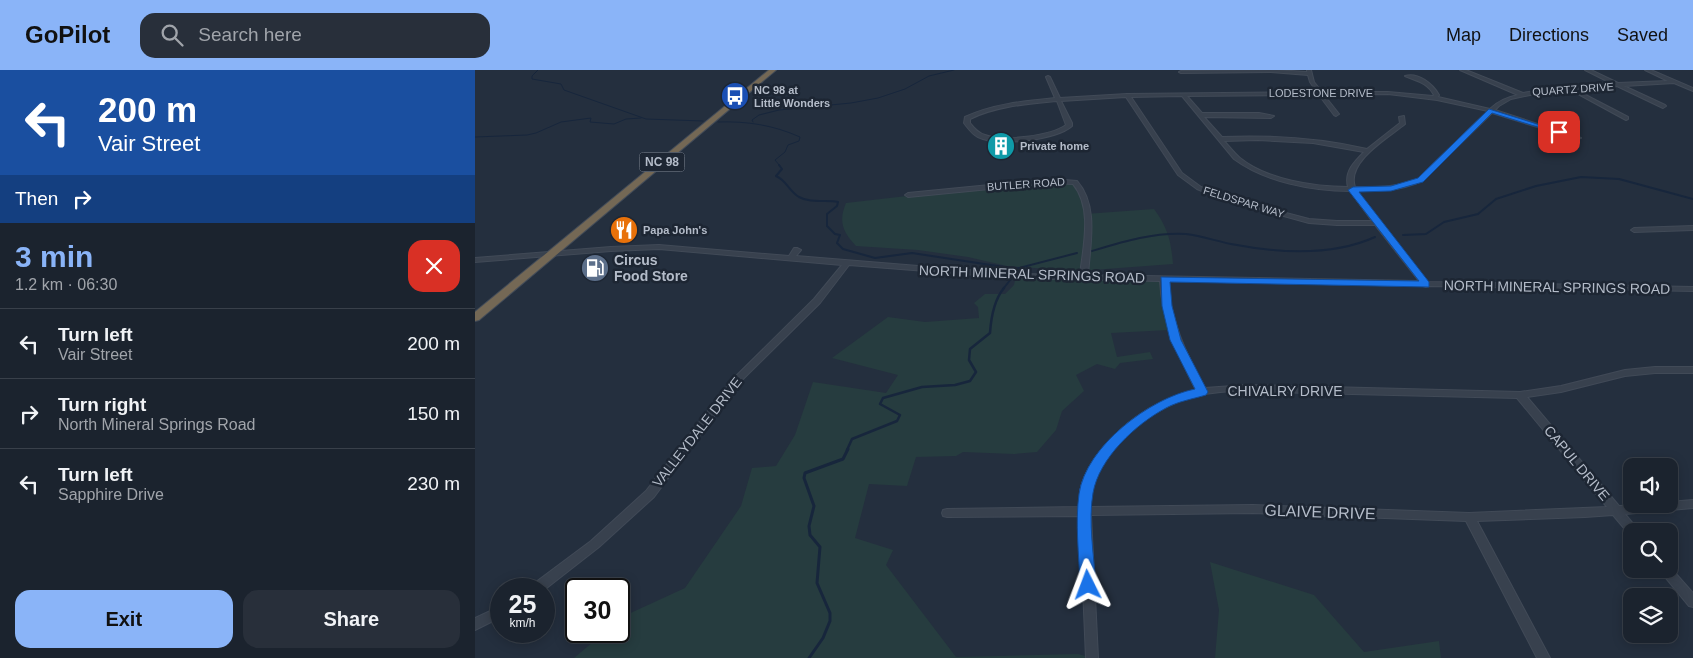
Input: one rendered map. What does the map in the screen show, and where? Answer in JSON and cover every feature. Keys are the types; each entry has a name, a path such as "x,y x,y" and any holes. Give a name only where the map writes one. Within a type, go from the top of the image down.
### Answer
{"highway":[{"name":"NC 98","path":"475,318 773,70"}],"street":[{"path":"1462,70 1521,94"},
{"path":"1587,70 1663,106"},
{"path":"1647,70 1693,90"},
{"path":"1181,72 1309,72 1312,82 1336,114"},
{"path":"1407,76 1419,79 1434,88 1437,94 1435,97"},
{"name":"LODESTONE DRIVE","path":"1048,77 1058,100 1069,126 1066,130 1056,134 991,139 979,135 966,120 972,114 979,112 1058,100 1127,95 1388,93 1435,97 1491,111 1578,138"},
{"name":"QUARTZ DRIVE","path":"1183,94 1241,162 1264,174 1311,186 1353,190 1391,189 1420,180 1491,111 1506,99 1521,94 1674,82"},
{"path":"1571,89 1626,118"},
{"name":"FELDSPAR WAY","path":"1127,95 1180,174 1199,188 1224,198 1309,221 1377,223"},
{"path":"1201,115 1253,114 1271,116"},
{"path":"1402,117 1403,122 1368,151 1349,176 1353,190 1426,284"},
{"path":"1221,139 1297,139 1332,143 1368,151"},
{"name":"BUTLER ROAD","path":"908,195 1052,181 1075,182 1081,189 1087,209 1085,278"},
{"path":"1634,230 1693,228"},
{"name":"NORTH MINERAL SPRINGS ROAD","path":"475,260 650,247 1016,276 1693,289"},
{"path":"791,258 797,250"},
{"name":"VALLEYDALE DRIVE","path":"550,578 607,535 650,494 735,382 808,310 847,263"},
{"path":"1164,279 1167,306 1175,340 1202,392"},
{"name":"CHIVALRY DRIVE","path":"1091,658 1085,513 1086,492 1094,472 1110,445 1139,420 1161,405 1185,395 1252,388 1520,395 1561,389 1625,373 1655,370 1693,370"},
{"name":"CAPUL DRIVE","path":"1520,395 1627,523"},
{"name":"GLAIVE DRIVE","path":"947,513 1085,513 1253,509 1469,517 1617,511 1693,504"},
{"path":"1469,517 1544,658"},
{"path":"1673,578 1693,602"},
{"path":"475,624 490,616"}],"green space":[{"path":"1071,181 1080,189 1085,214 1154,209 1163,222 1168,235 1173,264 1079,271 1007,266 968,257 918,250 856,246 845,231 842,221 846,203"},
{"path":"1016,276 1163,280 1165,312 1169,330 1111,333 1117,357 1150,352 1153,359 1120,363 1115,369 1097,364 1076,375 1084,391 1062,411 1056,430 1037,452 1014,454 963,452 956,456 916,457 907,486 869,484 855,538 893,550 886,565 956,657 1078,654 1092,658 574,658 592,643 630,643 630,613 685,588 741,506 752,468 776,466 795,435 813,382 886,393 898,375 832,358 888,317 925,322 979,318 978,307 974,303 985,294 1005,294 1014,285"},
{"path":"1210,562 1314,595 1364,652 1439,641 1441,658 1215,658 1219,610"}],"waterway":[{"path":"538,70 532,76 532,79 561,84 564,90 646,119 703,121"},
{"path":"753,122 752,120 759,115 779,110 851,103 878,98 905,89 929,76 954,70"},
{"path":"475,137 527,135 561,122 591,118 590,122 614,124 626,119 641,118"},
{"path":"718,122 760,125 780,129 800,137 799,141 788,145 785,152 775,160 780,166"},
{"path":"779,165 782,169 776,176 799,197 809,200 838,202 837,206 827,214 827,226 835,234 840,235 837,243 843,249 875,258 912,253 1004,267 1011,279 1003,289"},
{"path":"1403,235 1426,234 1444,222 1478,214 1496,199 1536,186 1581,177 1619,179 1693,199"},
{"path":"1092,251 1138,238 1174,234 1192,235 1267,250 1286,251 1341,248 1375,237"},
{"path":"1007,271 1077,253"},
{"path":"847,450 852,439 897,421 900,415 880,404 883,398 922,387 955,385 970,381 976,372 969,360 970,349 990,333 994,309 1004,288"},
{"path":"809,658 823,638 830,621 830,613 817,583 820,547 810,535 809,526 814,506 804,478 805,473 843,459 848,449"}],"place":[{"name":"NC 98 at Little Wonders","path":"735,96"},
{"name":"Private home","path":"1001,146"},
{"name":"Papa John's","path":"624,230"},
{"name":"Circus Food Store","path":"595,268"}],"route":[{"path":"1088,585 1086,492 1106,450 1128,429 1161,405 1185,395 1202,392 1175,340 1167,306 1164,279 1391,285 1426,284 1353,190 1391,189 1420,180 1491,111 1559,132"}]}
